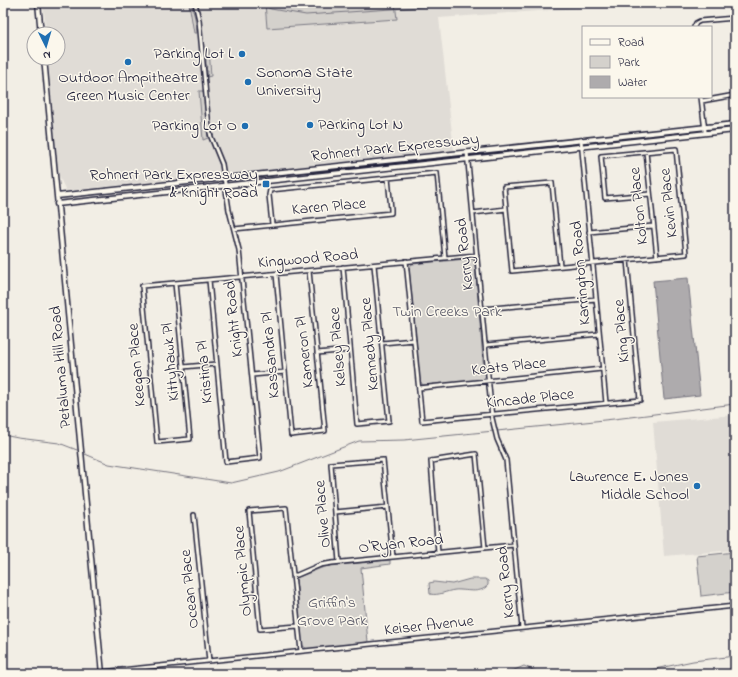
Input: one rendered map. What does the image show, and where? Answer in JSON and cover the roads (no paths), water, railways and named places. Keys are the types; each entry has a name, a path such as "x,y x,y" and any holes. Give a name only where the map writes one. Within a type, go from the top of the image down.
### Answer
{"main road":[{"path":"38,3 40,26"},
{"name":"Petaluma Hill Road","path":"45,66 102,673"},
{"name":"Rohnert Park Expressway","path":"57,196 580,140 705,129 735,124"},
{"name":"Rohnert Park Expressway","path":"57,204 735,130"}],"street":[{"name":"Knight Road","path":"195,3 199,20 209,128 226,178 229,210 238,240 260,458"},
{"path":"694,26 696,23 700,21 735,18"},
{"path":"705,129 702,99 735,96"},
{"name":"Karrington Road","path":"580,140 606,403"},
{"name":"Kevin Place","path":"646,152 676,149 686,254 657,257"},
{"name":"Kerry Road","path":"467,152 493,426 506,460 522,628"},
{"path":"646,152 601,156 605,198 650,194"},
{"name":"Kolton Place","path":"646,152 657,257"},
{"path":"272,224 269,195 270,190 437,173 445,258"},
{"name":"Karen Place","path":"234,229 391,213 388,178"},
{"path":"560,266 552,183 504,187 512,271 657,257"},
{"path":"473,213 506,209"},
{"path":"589,232 653,226"},
{"path":"735,227 735,233"},
{"name":"Kingwood Road","path":"142,286 477,255"},
{"name":"King Place","path":"627,260 640,400"},
{"path":"406,261 419,388"},
{"name":"Kennedy Place","path":"357,424 390,421 374,264"},
{"name":"Kelsey Place","path":"343,268 357,424"},
{"name":"Kameron Pl","path":"290,435 325,431 309,271"},
{"name":"Kassandra Pl","path":"276,274 290,435"},
{"name":"Kristina Pl","path":"209,280 226,462 260,458"},
{"name":"Kittyhawk Pl","path":"175,283 190,439"},
{"name":"Keegan Place","path":"142,286 157,442 190,439"},
{"path":"482,309 596,299"},
{"path":"486,345 599,334"},
{"path":"382,343 414,340"},
{"path":"318,353 350,350"},
{"path":"183,367 216,364"},
{"name":"Keats Place","path":"419,388 602,369"},
{"path":"252,375 285,372"},
{"name":"Kincade Place","path":"419,388 422,421 640,400"},
{"path":"438,553 431,461 476,454 485,548"},
{"name":"Olive Place","path":"339,562 331,464 383,460 388,507"},
{"path":"335,512 388,507 393,557"},
{"name":"Olympic Place","path":"293,575 286,508 249,511 260,629 298,626"},
{"name":"Ocean Place","path":"194,515 209,661"},
{"name":"O'Ryan Road","path":"293,575 298,575 320,565 339,562 514,545"},
{"path":"293,575 301,651"},
{"name":"Keiser Avenue","path":"102,673 735,606"}],"water":[{"path":"688,278 700,395 664,399 653,281"}],"waterway":[{"path":"257,3 271,9 306,15 476,3"},
{"path":"497,431 614,419 735,404"},
{"path":"85,454 109,464 231,483 279,472 359,441 404,440 494,431"},
{"path":"3,435 59,443 77,450"},
{"path":"631,674 693,661 735,656"},
{"path":"505,674 524,666 542,674"},
{"path":"326,674 359,672 362,674"}],"place":[{"name":"Parking Lot L","path":"242,54"},
{"name":"Outdoor Ampitheatre Green Music Center","path":"128,62"},
{"name":"Sonoma State University","path":"248,82"},
{"name":"Parking Lot N","path":"310,125"},
{"name":"Parking Lot O","path":"245,126"},
{"name":"Rohnert Park Expressway & Knight Road","path":"266,184"},
{"name":"Lawrence E. Jones Middle School","path":"697,486"}],"park label":[{"name":"Twin Creeks Park","path":"447,312"},
{"name":"Griffin's Grove Park","path":"332,612"}]}
